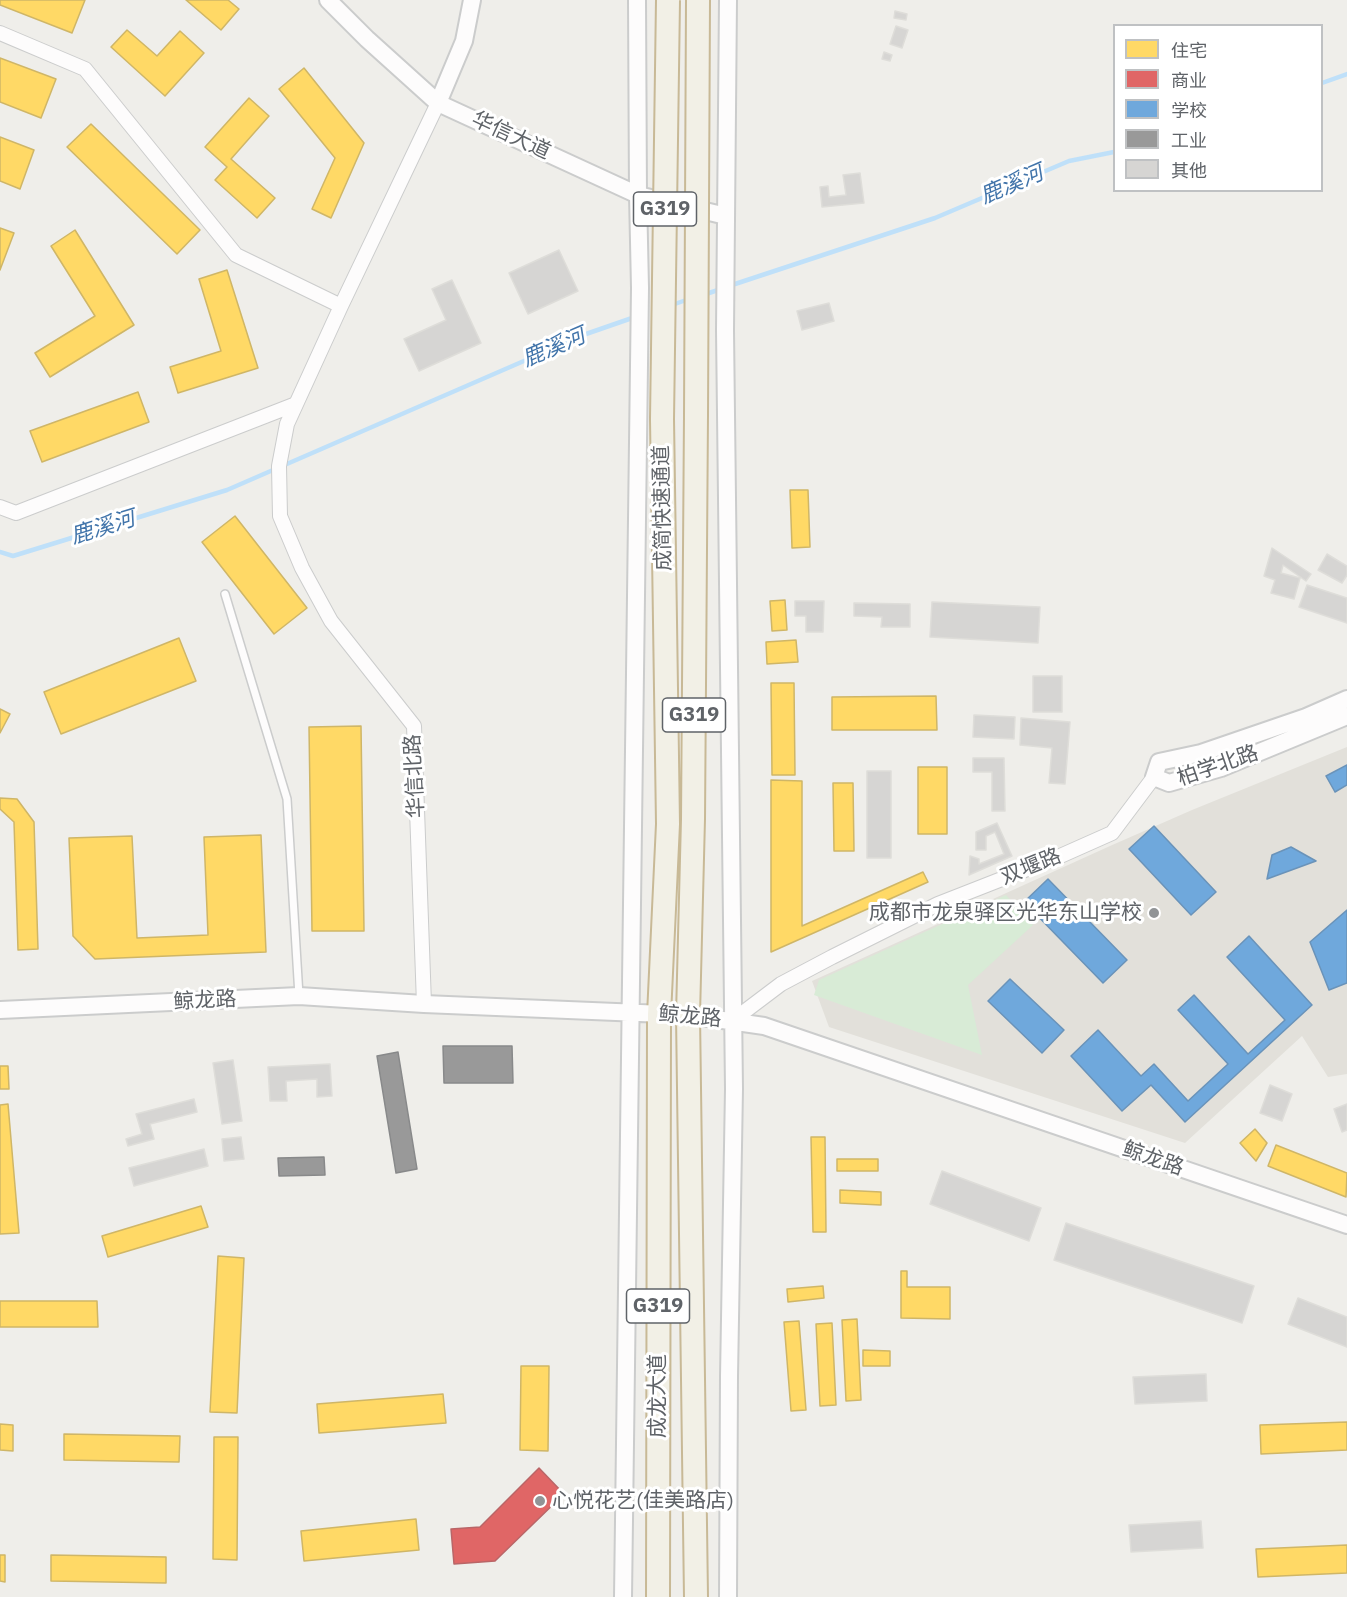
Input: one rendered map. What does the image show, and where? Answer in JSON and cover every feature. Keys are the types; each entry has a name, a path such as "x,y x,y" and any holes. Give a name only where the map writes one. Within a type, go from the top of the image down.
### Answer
{"highway":[{"name":"成简快速通道","path":"659,1015 668,824 662,419 668,0"},
{"name":"成简快速通道","path":"688,1015 693,807 698,0"},
{"name":"成龙大道","path":"658,1597 659,1015"},
{"name":"成龙大道","path":"688,1015 696,1597"}],"street":[{"name":"华信大道","path":"328,0 367,39 438,103 638,195 726,216"},
{"path":"0,507 15,513 296,404 438,103 464,41 472,0"},
{"path":"623,1597 640,288 637,0"},
{"path":"728,0 725,330 734,1089 728,1597"},
{"path":"0,33 85,69 236,255 341,306"},
{"name":"华信北路","path":"296,404 287,424 279,466 280,516 302,568 331,621 414,726 424,1004"},
{"name":"柏学北路","path":"1347,699 1306,717 1201,753 1159,762 1154,777 1169,783 1221,768 1347,716"},
{"name":"双堰路","path":"732,1021 781,984 938,904 1058,857 1112,833 1154,777"},
{"name":"鲸龙路","path":"0,1010 298,996 424,1004 688,1015 764,1026 1347,1225"}],"lane":[{"path":"225,594 287,799 298,996"}],"shaded area":[{"name":"成都市龙泉驿区光华东山学校","path":"1347,747 1347,1074 1328,1077 1302,1036 1185,1143 829,1027 812,981 1192,810"}],"green space":[{"path":"1006,895 1033,925 968,985 982,1055 814,995 819,980"}],"building: 住宅":[{"path":"0,0 85,0 72,33 0,5"},
{"path":"186,0 228,0 239,9 221,30"},
{"path":"127,30 157,56 180,31 204,53 165,96 111,47"},
{"path":"0,58 56,79 41,118 0,102"},
{"path":"304,68 364,143 331,218 312,209 335,158 279,89"},
{"path":"249,98 269,116 231,159 275,198 257,218 215,180 227,167 205,147"},
{"path":"91,124 200,230 177,254 67,147"},
{"path":"0,137 34,150 20,189 0,181"},
{"path":"0,228 14,233 0,270"},
{"path":"75,230 134,325 50,377 35,353 95,316 51,246"},
{"path":"227,270 258,368 178,393 170,367 221,351 199,279"},
{"path":"138,392 149,422 42,462 30,431"},
{"path":"790,490 808,490 810,547 792,548"},
{"path":"235,516 307,608 274,634 202,542"},
{"path":"785,600 787,630 772,631 770,601"},
{"path":"179,638 196,681 61,734 44,692"},
{"path":"796,640 798,662 767,664 766,642"},
{"path":"771,683 794,683 795,775 772,775"},
{"path":"936,696 937,730 832,730 832,697"},
{"path":"0,709 10,714 0,733"},
{"path":"361,726 364,931 312,931 309,727"},
{"path":"918,767 947,767 947,834 918,834"},
{"path":"771,780 802,781 802,926 923,872 928,882 771,952"},
{"path":"833,783 853,783 854,851 834,851"},
{"path":"0,798 17,799 34,822 38,949 18,950 14,822 0,809"},
{"path":"261,835 266,952 95,959 73,936 69,838 132,836 137,938 208,935 204,837"},
{"path":"0,1066 8,1066 9,1089 0,1089"},
{"path":"8,1104 19,1233 0,1234 0,1105"},
{"path":"1255,1129 1267,1143 1256,1161 1240,1143"},
{"path":"811,1137 825,1137 826,1232 813,1232"},
{"path":"1276,1145 1347,1173 1346,1197 1268,1166"},
{"path":"837,1159 878,1159 878,1171 837,1171"},
{"path":"840,1190 881,1192 881,1205 840,1203"},
{"path":"201,1206 208,1227 108,1257 102,1236"},
{"path":"218,1256 244,1258 237,1413 210,1412"},
{"path":"901,1271 907,1271 907,1287 950,1287 950,1319 901,1318"},
{"path":"823,1286 824,1298 788,1302 787,1289"},
{"path":"0,1301 97,1301 98,1327 0,1327"},
{"path":"857,1319 861,1400 846,1401 842,1320"},
{"path":"799,1321 806,1410 791,1411 784,1322"},
{"path":"832,1323 836,1405 820,1406 816,1324"},
{"path":"863,1350 890,1351 890,1366 863,1366"},
{"path":"521,1366 549,1366 548,1451 520,1450"},
{"path":"443,1394 446,1423 319,1433 317,1404"},
{"path":"1347,1422 1347,1450 1261,1454 1260,1425"},
{"path":"0,1424 13,1425 13,1451 0,1450"},
{"path":"64,1434 180,1436 179,1462 64,1460"},
{"path":"214,1437 238,1437 237,1560 213,1559"},
{"path":"416,1519 419,1550 304,1561 301,1531"},
{"path":"1347,1545 1347,1573 1258,1577 1256,1549"},
{"path":"0,1555 5,1555 5,1582 0,1581"},
{"path":"51,1555 166,1557 166,1583 51,1581"}],"building: 商业":[{"path":"539,1468 564,1494 495,1561 454,1564 451,1529 480,1527"}],"building: 学校":[{"path":"1347,765 1347,785 1335,792 1326,776"},
{"path":"1154,826 1216,892 1191,915 1129,849"},
{"path":"1291,847 1316,861 1267,879 1272,855"},
{"path":"1048,879 1127,960 1103,983 1024,902"},
{"path":"1347,910 1347,983 1329,990 1310,942"},
{"path":"1249,936 1312,1005 1185,1122 1151,1085 1122,1111 1071,1056 1098,1030 1141,1076 1154,1064 1188,1101 1228,1064 1178,1010 1194,995 1248,1054 1285,1020 1227,957"},
{"path":"1010,979 1064,1030 1042,1053 988,1001"}],"building: 工业":[{"path":"443,1046 512,1046 513,1083 444,1083"},
{"path":"398,1052 417,1169 396,1173 377,1056"},
{"path":"324,1157 325,1175 279,1176 278,1158"}],"building: 其他":[{"path":"895,11 907,14 906,20 894,18"},
{"path":"896,26 908,30 902,48 890,44"},
{"path":"884,52 892,55 890,61 882,59"},
{"path":"860,173 864,203 822,207 820,187 828,186 829,197 846,195 843,175"},
{"path":"559,250 578,291 528,314 509,273"},
{"path":"452,280 481,343 419,371 404,339 446,320 432,289"},
{"path":"829,303 834,321 802,330 797,311"},
{"path":"1272,548 1311,574 1306,581 1283,565 1281,573 1300,578 1294,599 1271,593 1275,580 1264,576"},
{"path":"1327,554 1347,566 1347,575 1342,583 1318,570"},
{"path":"1307,585 1347,598 1347,623 1299,607"},
{"path":"795,601 824,601 823,632 806,632 806,616 795,616"},
{"path":"932,602 1040,607 1038,643 930,637"},
{"path":"854,603 910,604 910,627 881,627 882,617 854,616"},
{"path":"1033,676 1062,676 1062,712 1033,712"},
{"path":"974,715 1015,717 1014,739 973,737"},
{"path":"1021,718 1070,722 1065,784 1049,783 1052,748 1020,745"},
{"path":"973,758 1004,758 1005,811 992,811 992,772 973,772"},
{"path":"867,771 891,771 891,858 867,858"},
{"path":"997,823 1012,856 969,875 970,856 979,859 979,864 1004,854 995,832 986,836 986,850 976,850 976,832"},
{"path":"233,1060 242,1121 222,1124 213,1063"},
{"path":"330,1064 332,1096 317,1097 317,1079 286,1081 287,1101 270,1101 268,1067"},
{"path":"1270,1085 1292,1094 1282,1121 1260,1113"},
{"path":"194,1099 197,1112 150,1124 154,1139 128,1146 126,1139 142,1134 136,1114"},
{"path":"1347,1104 1347,1130 1342,1132 1334,1109"},
{"path":"241,1137 244,1159 224,1161 222,1139"},
{"path":"204,1149 208,1166 134,1186 129,1168"},
{"path":"942,1171 1041,1208 1029,1241 930,1204"},
{"path":"1066,1223 1254,1286 1242,1323 1054,1260"},
{"path":"1298,1298 1347,1317 1347,1347 1288,1324"},
{"path":"1206,1374 1207,1401 1135,1404 1133,1377"},
{"path":"1201,1521 1203,1548 1131,1552 1129,1525"}],"waterway":[{"name":"鹿溪河","path":"1323,83 1347,74"},
{"name":"鹿溪河","path":"729,286 935,218 1069,161 1113,152"},
{"name":"鹿溪河","path":"703,295 721,289"},
{"name":"鹿溪河","path":"672,305 689,299"},
{"name":"鹿溪河","path":"0,552 13,556 227,490 586,334 635,317"}],"place":[{"name":"成都市龙泉驿区光华东山学校","path":"1154,913"},
{"name":"心悦花艺(佳美路店)","path":"540,1501"}]}
